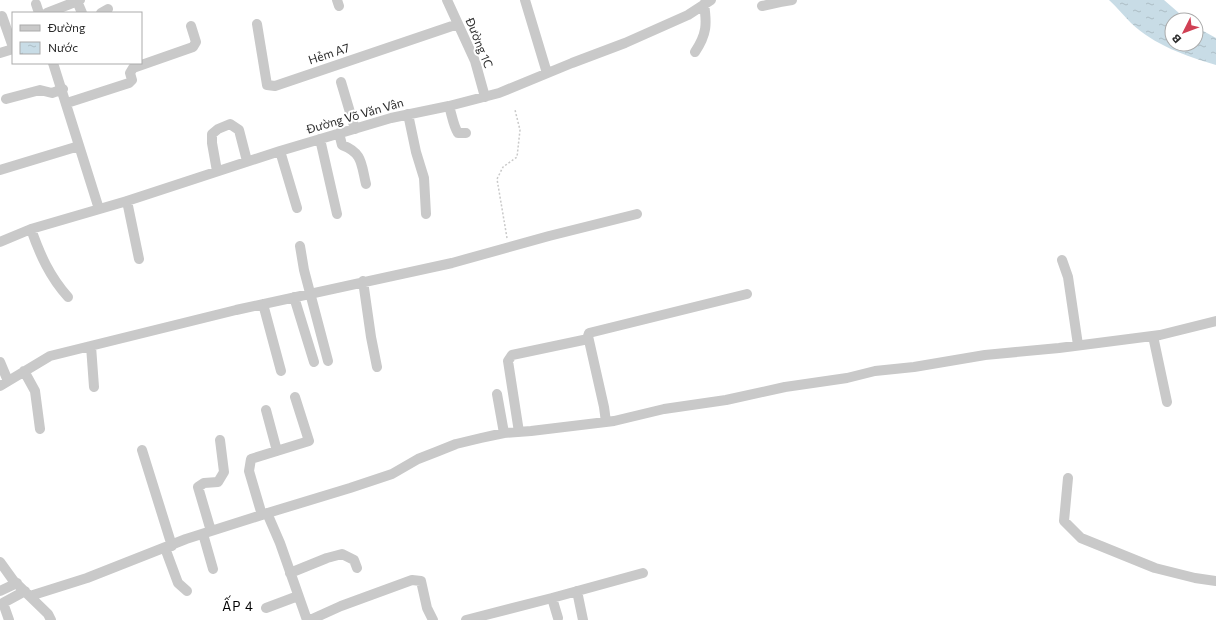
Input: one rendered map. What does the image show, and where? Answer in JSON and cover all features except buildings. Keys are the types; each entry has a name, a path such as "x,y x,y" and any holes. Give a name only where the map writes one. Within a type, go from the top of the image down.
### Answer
{"street":[{"name":"Đường 1C","path":"447,0 475,61 485,97"},
{"path":"526,0 547,73"},
{"path":"762,6 779,1 792,0"},
{"path":"50,12 79,1 82,12"},
{"path":"696,52 706,31 707,2"},
{"name":"Đường Võ Văn Vân","path":"0,242 32,229 128,201 247,161 339,133 408,114 449,106 499,93 625,43 688,15 707,2"},
{"path":"2,16 12,45"},
{"name":"Hẻm A7","path":"257,24 267,85 275,86 458,24"},
{"path":"67,103 129,84 132,80 130,73 133,68 193,46 196,42 191,26"},
{"path":"0,53 12,48"},
{"path":"54,64 99,209"},
{"path":"341,82 355,129"},
{"path":"6,99 40,90 52,93 63,89"},
{"path":"449,106 453,117 454,126 458,133 466,133"},
{"path":"408,114 416,152 424,178 426,214"},
{"path":"217,171 212,134 230,124 239,130 247,161"},
{"path":"339,133 342,145 350,148 360,157 366,184"},
{"path":"320,139 337,214"},
{"path":"0,170 79,146"},
{"path":"280,151 297,208"},
{"path":"128,201 139,259"},
{"path":"0,362 4,384 50,356 311,293 452,262 637,214"},
{"path":"32,229 40,254 49,272 68,297"},
{"path":"300,246 304,270 328,361"},
{"path":"1062,260 1068,277 1078,345"},
{"path":"363,281 377,367"},
{"path":"606,422 604,407 588,339 591,332 747,294"},
{"path":"294,297 314,362"},
{"path":"264,304 281,370"},
{"path":"9,620 3,603 28,593 87,578 207,533 392,474 418,459 456,444 504,433 606,422 664,409 726,400 785,387 847,378 875,371 914,367 985,355 1153,336 1216,321"},
{"path":"1153,336 1167,402"},
{"path":"519,432 509,368 509,357 512,355 588,339"},
{"path":"91,346 94,387"},
{"path":"24,371 35,391 40,429"},
{"path":"497,394 504,433"},
{"path":"295,397 309,441 251,459 250,471 264,514 280,543 307,620"},
{"path":"266,410 277,451"},
{"path":"213,568 198,487 204,483 218,482 224,472 220,440"},
{"path":"142,450 178,583 187,591"},
{"path":"1068,478 1064,521 1080,538 1155,568 1195,578 1216,581"},
{"path":"290,573 327,558 342,554 354,560 357,568"},
{"path":"0,562 16,583 48,614 51,620"},
{"path":"466,620 643,573"},
{"path":"310,620 341,606 412,580 421,581 427,608 433,620"},
{"path":"0,591 16,583"},
{"path":"577,591 583,620"},
{"path":"266,608 298,596"},
{"path":"552,598 558,618"}],"path":[{"path":"509,246 504,226 497,179 503,167 517,157 520,130 515,110"}],"water":[{"path":"1109,0 1164,0 1178,12 1164,12 1164,46 1140,31"},
{"path":"1204,31 1216,38 1216,65 1178,52 1204,52"}],"district":[{"name":"ẤP 4","path":"238,606"}]}
